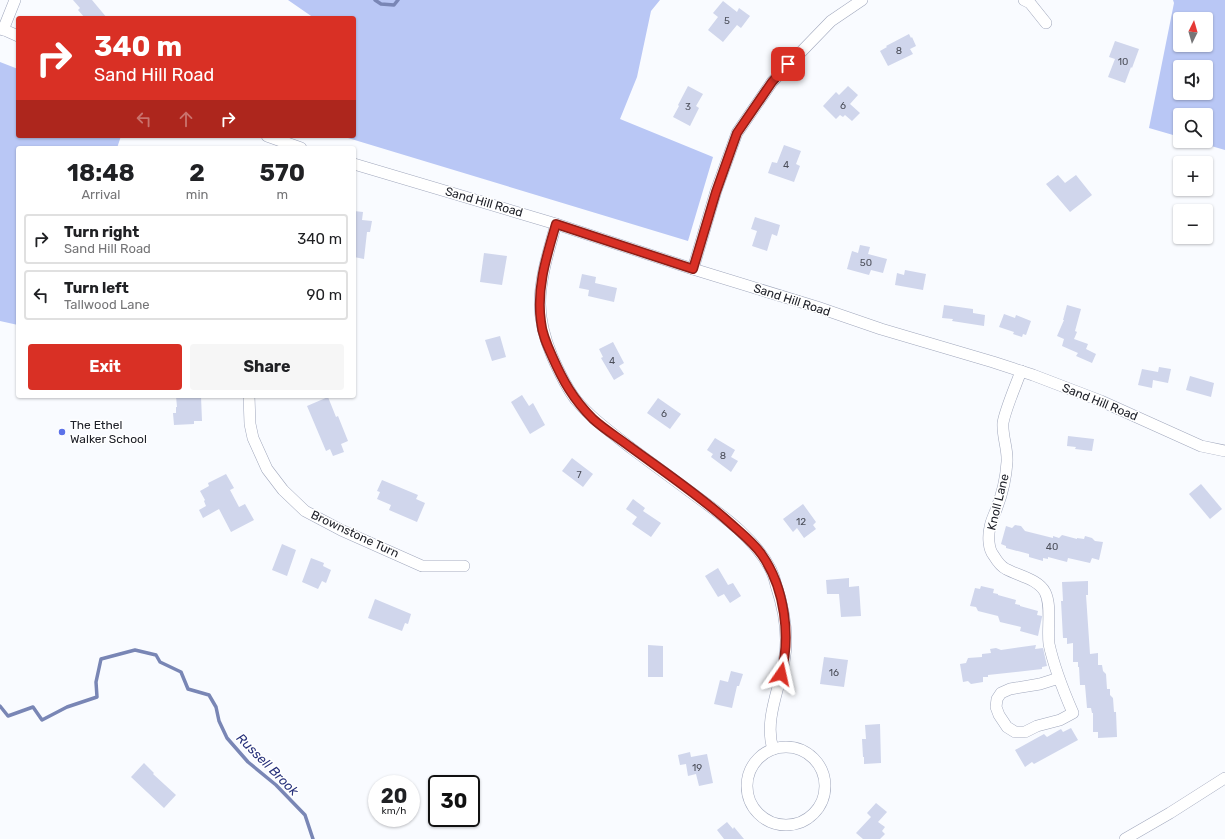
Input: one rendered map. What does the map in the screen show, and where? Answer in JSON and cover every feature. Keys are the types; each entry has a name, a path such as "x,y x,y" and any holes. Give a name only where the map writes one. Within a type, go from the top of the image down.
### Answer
{"street":[{"path":"15,0 1,29 16,35"},
{"path":"693,269 716,192 737,133 772,82 831,21 862,0"},
{"path":"1024,0 1030,3 1046,23"},
{"path":"273,138 295,146"},
{"name":"Sand Hill Road","path":"356,165 556,224 693,269 817,307 881,329 1021,371 1101,401 1201,446 1225,451"},
{"path":"556,224 545,261 540,304 544,337 561,377 576,400 594,419 718,512 745,536 762,554 772,571 785,615 786,640 784,662 774,699 770,727 770,739 774,749"},
{"name":"Knoll Lane","path":"1021,371 1003,422 1007,461 1005,477 997,508 990,527 989,543 993,555 1005,568 1030,579 1040,586 1045,592 1048,600 1049,642 1053,661 1073,713 1060,720 1037,726 1025,732 1015,732 1007,727 999,715 996,707 997,700 1001,693 1010,689 1040,684 1059,678"},
{"name":"Brownstone Turn","path":"249,398 248,411 253,438 267,469 283,490 305,511 341,530 422,566 464,566"},
{"path":"784,747 795,748 805,752 814,758 824,777 824,798 819,808 812,816 802,823 789,826 776,825 765,820 755,811 749,800 746,788 748,775 753,764 762,755 774,749 784,747"},
{"path":"1125,839 1170,813 1225,778"}],"shaded area":[{"path":"288,0 660,0 651,11 637,77 620,119 713,157 688,241 348,138 356,138 356,16 311,16"},
{"path":"1173,0 1225,0 1225,150 1213,147 1213,108 1173,108 1173,135 1149,128 1174,3"},
{"path":"0,62 16,68 16,138 120,138 118,146 16,146 16,325 0,321"}],"building":[{"path":"73,0 92,0 105,16 83,16 78,10 80,8"},
{"path":"723,1 737,12 739,8 750,16 741,28 737,25 723,42 708,30 718,17 713,13"},
{"path":"909,34 916,46 910,49 913,54 888,66 880,51 887,47 886,46"},
{"path":"1115,41 1139,49 1125,83 1108,77 1115,59 1109,57"},
{"path":"688,86 703,94 696,106 699,108 690,126 673,117"},
{"path":"848,86 858,95 850,104 860,113 852,121 845,115 843,117 840,115 836,119 823,106 836,92 839,95"},
{"path":"784,145 801,151 796,164 800,166 794,182 768,173 772,162 777,163"},
{"path":"1058,175 1065,183 1076,175 1092,195 1070,212 1046,184"},
{"path":"356,211 363,212 362,220 372,221 370,232 367,232 364,259 356,257"},
{"path":"755,217 780,225 777,236 772,234 767,251 752,246 757,231 751,229"},
{"path":"860,245 870,247 868,254 887,259 883,273 871,270 869,275 847,269 852,251 858,253"},
{"path":"484,253 507,256 502,285 480,282"},
{"path":"905,270 926,274 923,290 895,285 897,273 904,275"},
{"path":"582,274 596,277 595,283 617,288 614,302 588,296 589,290 579,288"},
{"path":"944,305 973,309 973,313 985,315 984,326 942,318"},
{"path":"1067,305 1081,309 1075,331 1077,332 1074,339 1088,344 1086,349 1096,354 1092,363 1076,356 1078,353 1062,346 1064,339 1057,336 1064,320"},
{"path":"1004,314 1015,318 1016,315 1031,321 1026,335 1023,334 1022,337 1013,334 1014,332 999,327"},
{"path":"500,336 506,357 492,361 485,340"},
{"path":"613,342 624,363 619,366 624,374 614,380 601,358 603,357 599,349"},
{"path":"1159,367 1171,369 1168,383 1153,380 1152,388 1138,385 1142,369 1158,372"},
{"path":"1190,376 1214,383 1211,397 1186,390"},
{"path":"522,395 529,406 533,403 545,425 530,434 511,402"},
{"path":"176,398 201,398 202,421 194,421 194,424 174,425 173,413 176,413"},
{"path":"328,398 336,417 338,416 348,441 341,444 344,452 333,456 330,449 326,451 307,406"},
{"path":"658,398 681,414 670,429 647,413"},
{"path":"1068,436 1094,439 1092,451 1075,449 1076,447 1067,446"},
{"path":"715,438 735,450 731,457 738,461 731,472 711,457 713,454 707,450"},
{"path":"572,458 593,474 583,487 562,471"},
{"path":"226,474 234,488 230,490 239,507 245,504 254,520 231,532 219,509 203,518 199,510 206,506 205,500 200,491 209,486 208,483"},
{"path":"382,480 418,495 416,499 425,503 417,522 389,510 391,505 377,499 380,492 377,491"},
{"path":"1201,484 1222,509 1210,519 1189,494"},
{"path":"633,499 645,508 643,511 661,523 651,537 632,524 637,517 626,509"},
{"path":"803,504 816,522 813,525 816,529 804,538 797,528 793,532 783,519"},
{"path":"1015,525 1021,526 1025,531 1053,538 1053,536 1059,538 1062,535 1077,539 1084,539 1085,536 1092,538 1095,541 1103,542 1099,560 1092,558 1090,563 1068,558 1067,562 1048,557 1048,559 1043,558 1043,561 1029,557 1029,554 1006,548 1006,546 1001,544 1006,526 1012,528"},
{"path":"282,544 296,550 287,576 272,570"},
{"path":"311,558 324,563 323,566 331,570 326,583 322,581 318,589 302,582"},
{"path":"718,568 728,585 733,583 741,596 730,603 724,594 718,597 705,576"},
{"path":"849,578 849,587 859,586 861,616 841,617 839,594 827,594 826,580"},
{"path":"1088,581 1088,595 1086,595 1090,654 1098,653 1098,665 1102,665 1103,671 1106,674 1107,689 1110,689 1110,695 1113,698 1114,712 1116,712 1117,737 1098,738 1098,732 1093,732 1093,713 1091,708 1087,708 1085,685 1080,685 1078,662 1073,662 1073,643 1067,644 1067,638 1063,638 1061,601 1063,601 1062,582"},
{"path":"981,586 994,589 993,593 998,595 1016,600 1015,604 1038,611 1037,615 1042,617 1038,636 1020,631 1021,627 1000,622 998,616 978,611 976,607 970,606 975,588 980,589"},
{"path":"375,599 411,614 408,624 405,623 402,631 368,618"},
{"path":"648,645 663,646 663,677 648,677"},
{"path":"1036,645 1035,649 1043,648 1047,666 1042,667 1042,669 988,675 988,677 983,677 983,682 971,684 968,681 963,682 960,664 966,663 968,658 982,657 982,654 991,653 990,649 996,648 1001,650"},
{"path":"824,657 848,660 844,687 820,684"},
{"path":"731,671 743,674 739,686 737,686 732,708 714,704 720,680 728,682"},
{"path":"880,724 881,763 864,764 862,739 866,739 865,725"},
{"path":"1071,728 1078,740 1034,764 1032,762 1025,767 1015,750 1044,734 1047,737 1061,729 1063,732"},
{"path":"690,752 691,757 707,754 713,783 699,786 696,774 688,776 686,764 680,765 678,755"},
{"path":"144,763 154,773 153,774 176,795 164,808 131,777"},
{"path":"876,803 887,812 878,822 885,827 882,831 885,834 880,839 863,839 856,833 871,817 867,813"},
{"path":"727,822 733,829 734,827 744,839 724,839 717,830"}],"waterway":[{"path":"375,0 381,4 394,5 398,0"},
{"name":"Russell Brook","path":"0,706 8,716 33,707 42,720 67,707 97,697 96,682 101,659 135,650 156,655 160,662 181,672 188,689 209,695 216,707 219,721 227,738 248,762 276,785 305,815 313,839"}],"place":[{"name":"The Ethel Walker School","path":"62,432"}],"route":[{"path":"781,674 784,662 786,640 785,615 772,571 762,554 745,536 718,512 594,419 576,400 561,377 544,337 540,304 545,261 556,224 693,269 716,192 737,133 772,82 788,64"}]}
